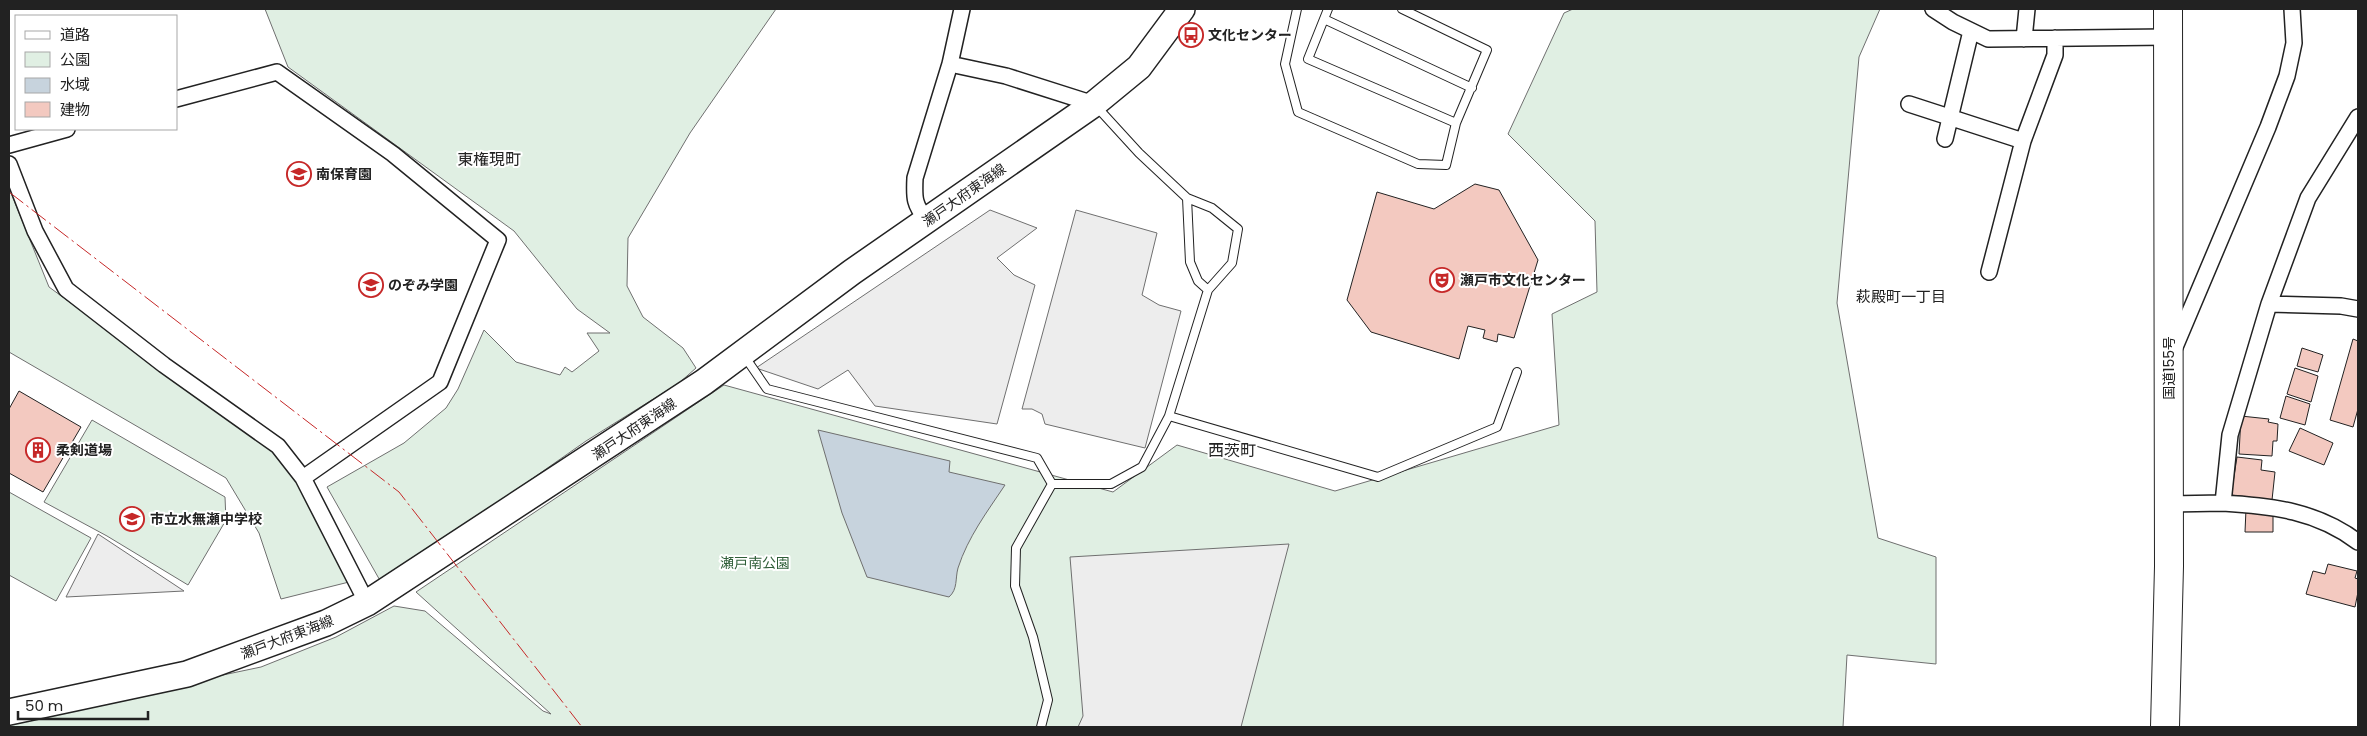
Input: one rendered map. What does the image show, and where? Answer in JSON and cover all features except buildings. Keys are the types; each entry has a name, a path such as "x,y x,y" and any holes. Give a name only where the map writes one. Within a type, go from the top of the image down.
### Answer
{"highway":[{"name":"国道155号","path":"2165,727 2169,566 2168,9"}],"main road":[{"name":"瀬戸大府東海線","path":"9,712 187,674 326,623 368,603 580,465 743,354 852,272 1094,104 1139,67 1182,9"}],"street":[{"path":"927,220 917,208 914,196 915,178 950,64 962,9"},
{"path":"1933,9 1953,22 1988,39 2168,37"},
{"path":"2024,39 2027,9"},
{"path":"2169,360 2268,127 2287,76 2294,43 2292,9"},
{"path":"1945,139 1971,31"},
{"path":"1989,272 2023,141 2055,55 2055,38"},
{"path":"950,64 1006,76 1094,104"},
{"path":"178,98 277,72 393,154 498,240 440,382 303,478"},
{"path":"1909,104 2023,141"},
{"path":"2223,503 2230,435 2269,304 2308,198 2358,117"},
{"path":"9,144 63,130"},
{"path":"9,164 35,231 66,289 164,365 278,446 303,478 368,603"},
{"path":"2269,304 2341,306 2358,309"},
{"path":"2169,504 2223,503 2263,505 2300,512 2346,533 2358,542"}],"lane":[{"path":"1297,9 1285,64 1298,112 1418,164 1446,165 1456,124 1487,50 1402,9"},
{"path":"1328,9 1308,59 1456,124"},
{"path":"1324,19 1472,88"},
{"path":"1052,484 1111,484 1142,467 1169,416 1208,290 1232,264 1238,230 1212,208 1188,198 1139,153 1094,104"},
{"path":"1188,198 1190,262 1198,281 1208,290"},
{"path":"743,354 767,389 1036,458 1052,484"},
{"path":"1169,416 1378,477 1497,427 1517,372"},
{"path":"1041,727 1048,700 1033,637 1015,586 1016,548 1052,484"}],"green space":[{"path":"265,9 776,9 690,133 628,238 627,286 643,317 683,348 696,368 679,383 586,441 382,584 327,487 404,443 446,408 458,389 484,330 516,362 560,375 565,367 572,372 599,351 587,333 610,333 577,309 514,231 288,67"},
{"name":"瀬戸南公園","path":"1573,9 1880,9 1859,57 1837,303 1878,538 1936,557 1936,664 1847,655 1843,727 9,727 9,720 261,667 336,637 394,606 425,611 543,711 551,714 416,592 724,385 1113,492 1177,445 1335,491 1559,425 1552,314 1597,292 1595,221 1508,134 1564,13"},
{"path":"9,188 49,287 292,465 349,582 281,599 259,533 226,478 9,352"},
{"path":"92,420 225,497 226,520 188,585 107,536 44,502"},
{"path":"9,492 91,538 56,601 9,575"}],"shaded area":[{"path":"990,210 1037,228 997,258 1014,275 1035,285 997,424 875,406 848,370 818,389 756,368"},
{"path":"1076,210 1157,233 1142,295 1159,305 1181,311 1145,448 1045,424 1042,414 1032,409 1022,409"},
{"path":"98,534 184,591 66,597"},
{"path":"1289,544 1241,727 1078,727 1083,716 1070,557"}],"water":[{"path":"818,430 950,461 949,472 1005,485 978,525 967,546 958,568 955,587 949,597 867,577 842,513"}],"power":[{"path":"9,192 399,492 582,727"}],"place":[{"name":"文化センター","path":"1191,35"},
{"name":"南保育園","path":"299,174"},
{"name":"瀬戸市文化センター","path":"1442,280"},
{"name":"のぞみ学園","path":"371,285"},
{"name":"柔剣道場","path":"38,450"},
{"name":"市立水無瀬中学校","path":"132,519"}],"district":[{"name":"東権現町","path":"489,159"},
{"name":"萩殿町一丁目","path":"1901,297"},
{"name":"西茨町","path":"1232,450"}]}
